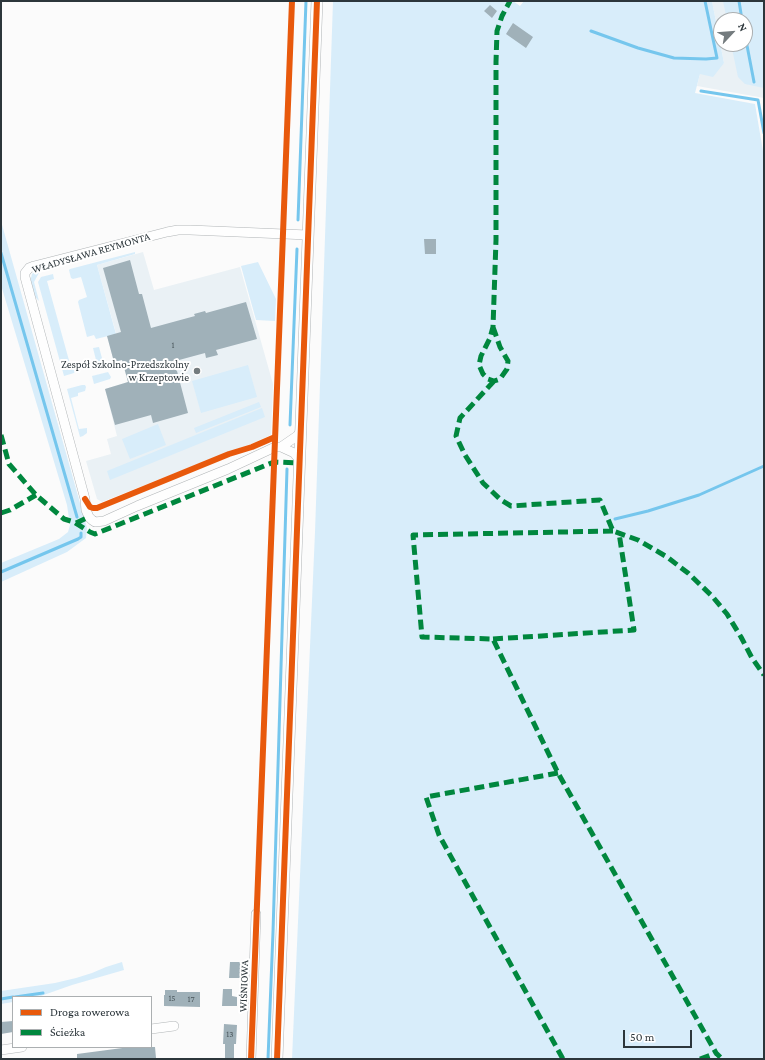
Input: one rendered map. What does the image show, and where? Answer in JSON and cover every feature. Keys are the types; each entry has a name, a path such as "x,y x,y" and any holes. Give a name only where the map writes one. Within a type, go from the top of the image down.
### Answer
{"street":[{"path":"277,1059 317,1"},
{"name":"WŁADYSŁAWA REYMONTA","path":"301,431 297,436 282,447 275,447 228,470 136,506 104,521 95,522 89,517 86,510 85,499 26,283 25,273 29,268 41,264 178,230 308,235"},
{"path":"282,447 294,453 300,460"},
{"name":"WIŚNIOWA","path":"251,1059 256,914"},
{"path":"152,1029 174,1026"},
{"path":"1,1050 15,1048"}],"shaded area":[{"path":"333,1 513,1 520,6 524,1 712,1 714,12 713,52 722,52 724,63 713,77 700,74 695,93 755,104 764,157 764,1059 292,1059 315,532"},
{"path":"712,1 764,1 764,98 697,86 700,74 724,63 722,52 753,52 753,12 714,12"},
{"path":"723,1 764,1 764,88 745,84 738,77 733,52 753,52 753,12 725,12"},
{"path":"1,221 87,528 86,538 67,552 1,582 1,563 59,539 68,532 70,525 67,505 1,285"},
{"path":"135,252 135,254 97,265 116,334 96,339 94,335 87,337 78,302 79,300 87,297 81,277 71,278 69,270"},
{"name":"Zespół Szkolno-Przedszkolny w Krzeptowie","path":"143,252 154,290 240,267 273,384 271,435 102,502 97,499 86,461 111,454 107,439 117,436 105,389 128,382 122,360 114,362 107,336 116,333 97,265"},
{"path":"258,262 276,299 275,321 256,320 241,266"},
{"path":"39,268 40,271 34,282 39,301 33,295 30,282 32,274"},
{"path":"53,274 54,279 47,281 70,364 77,363 78,366 74,373 64,376 38,282 41,277"},
{"path":"99,347 103,362 106,362 106,364 98,367 95,365 97,364 93,348"},
{"path":"248,365 257,397 201,413 192,381"},
{"path":"108,372 111,377 110,379 94,384 92,376"},
{"path":"85,385 86,387 85,391 78,393 78,396 71,398 79,429 87,428 87,433 80,437 67,389"},
{"path":"259,402 261,407 196,433 194,428"},
{"path":"262,408 265,417 110,480 107,471"},
{"path":"158,424 166,445 130,459 122,439"},
{"path":"122,962 124,970 41,996 12,996 12,1002 1,1004 1,991 55,983 92,973"}],"building":[{"path":"490,5 497,11 492,18 484,11"},
{"path":"513,23 533,37 526,48 506,34"},
{"path":"424,239 436,239 436,254 425,254"},
{"path":"130,260 139,294 142,294 151,328 195,316 194,314 205,311 206,313 246,302 257,339 216,350 218,355 206,358 205,353 168,363 177,371 188,413 153,423 151,415 115,425 105,389 128,382 122,360 114,362 107,336 121,332 103,268"},
{"path":"230,962 243,962 242,978 229,978"},
{"path":"223,989 232,989 232,996 237,997 237,1006 222,1006"},
{"path":"165,990 177,990 177,992 200,992 200,1007 164,1006"},
{"path":"12,1021 12,1032 1,1034 1,1022"},
{"path":"224,1024 237,1025 236,1044 234,1044 234,1059 225,1059 225,1044 223,1044"},
{"path":"155,1047 156,1058 77,1059 77,1054 122,1048"}],"waterway":[{"path":"298,220 306,1"},
{"path":"591,31 638,48 674,58 717,58 705,1"},
{"path":"739,1 741,12"},
{"path":"748,52 754,82"},
{"path":"701,91 758,100 764,133"},
{"path":"290,425 297,249"},
{"path":"1,253 77,517"},
{"path":"615,519 648,511 699,495 764,466"},
{"path":"268,1059 287,469"},
{"path":"1,572 78,539 81,537 81,533"},
{"path":"22,996 43,993"},
{"path":"1,999 12,997"}],"marked path":[{"path":"493,327 500,347 508,361 507,369 500,379 494,381 488,379 483,374 479,365 481,356 490,338 493,327 496,240 497,31 502,16 510,1"},
{"path":"494,381 460,418 456,436 465,455 483,483 501,500 511,506 600,500 613,531 638,540 667,557 688,573 712,596 727,614 752,658 764,675"},
{"path":"1,435 9,464 36,495 64,519 74,522 95,534 274,462 300,463"},
{"path":"1,513 10,510 36,495"},
{"path":"76,523 89,517"},
{"path":"613,531 413,535 422,637 493,639 558,773 716,1053 722,1059"},
{"path":"493,639 634,630 619,533"},
{"path":"558,773 426,797 439,835 563,1059"},
{"path":"700,1059 716,1053"}],"cycle path":[{"path":"251,1059 292,1"},
{"path":"277,1059 317,1"},
{"path":"85,499 90,507 97,508 229,454 252,447 275,437"}],"place":[{"name":"Zespół Szkolno-Przedszkolny w Krzeptowie","path":"197,371"}]}
